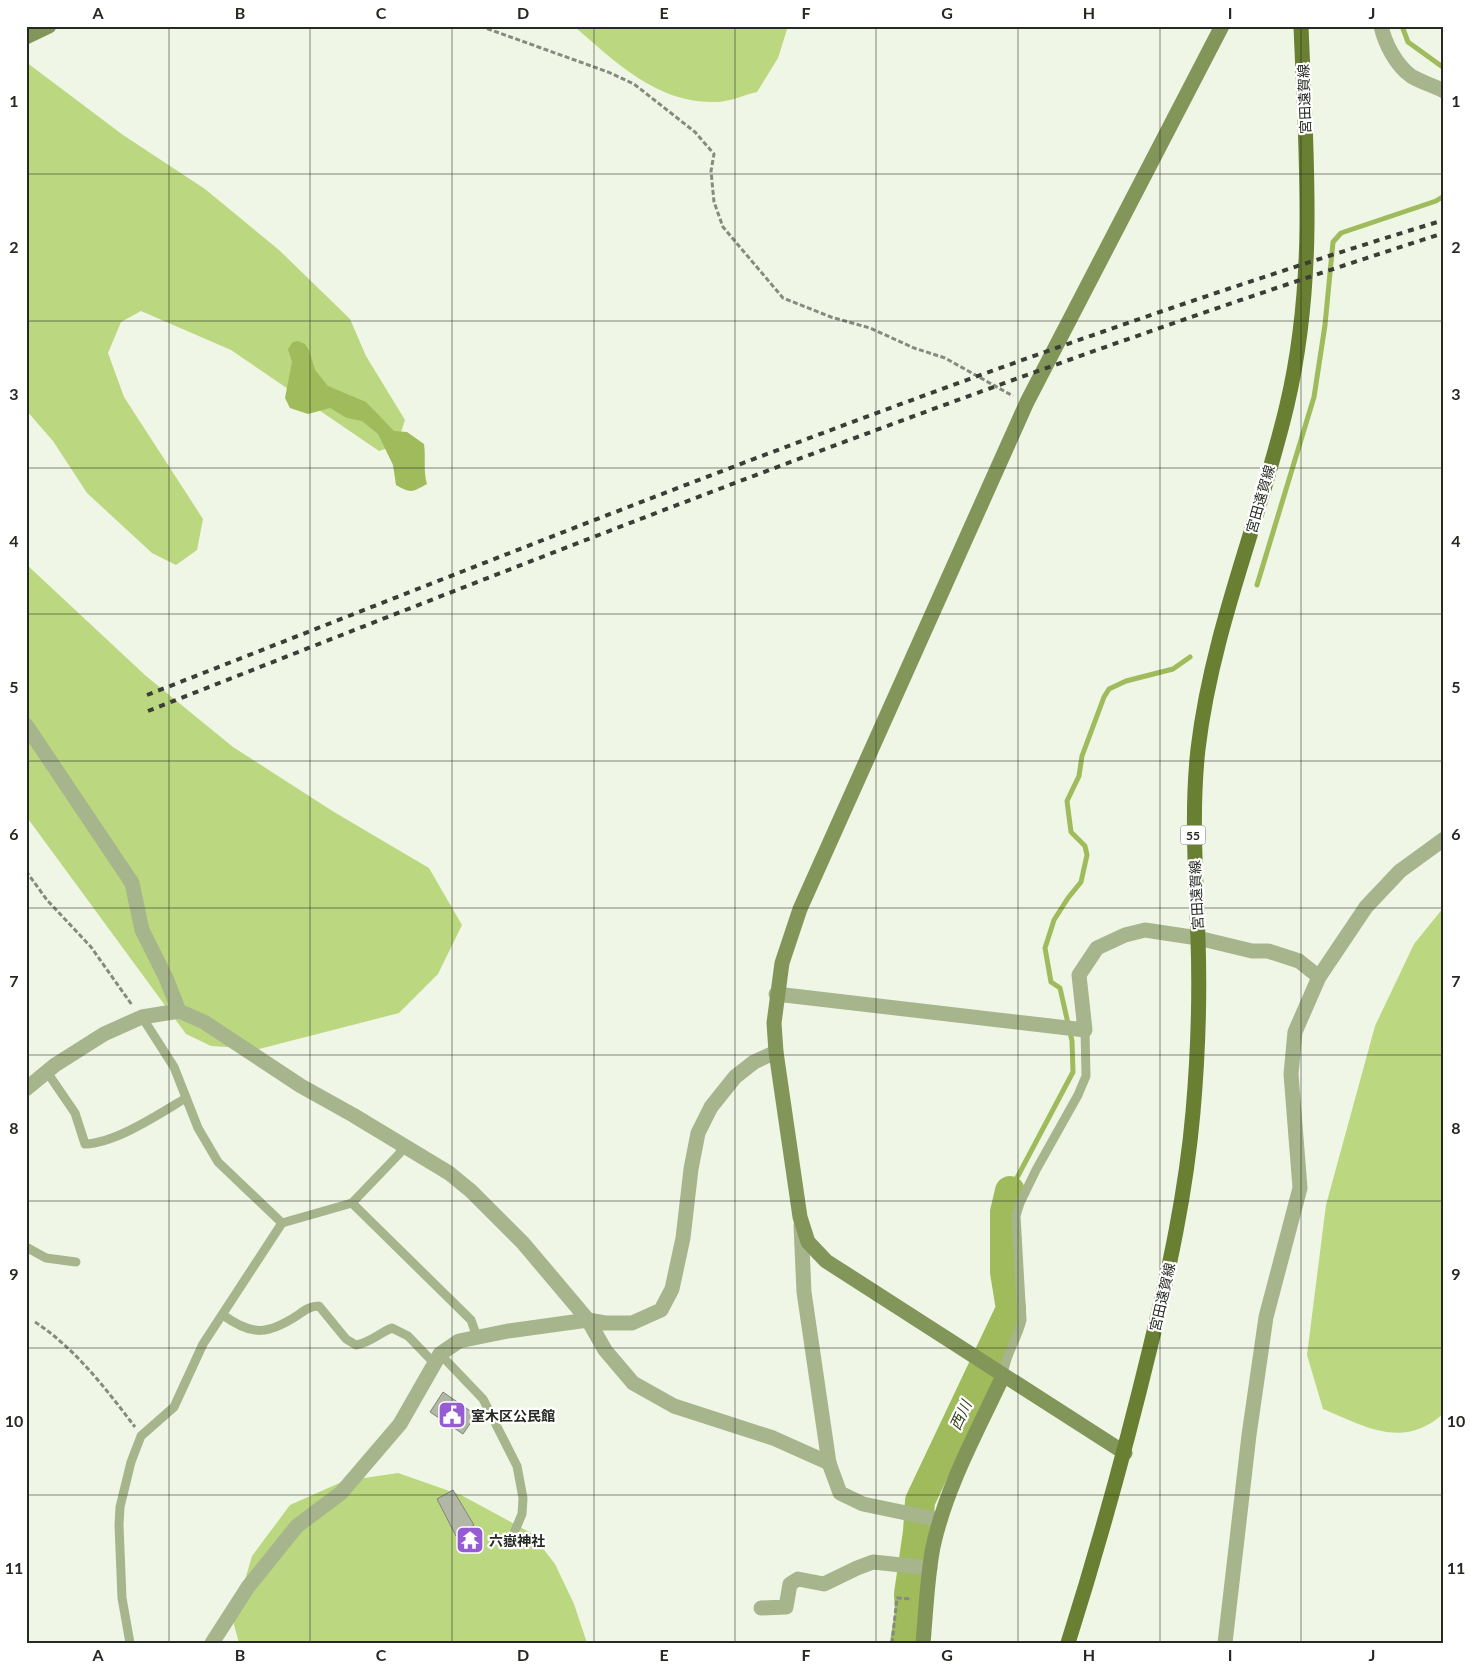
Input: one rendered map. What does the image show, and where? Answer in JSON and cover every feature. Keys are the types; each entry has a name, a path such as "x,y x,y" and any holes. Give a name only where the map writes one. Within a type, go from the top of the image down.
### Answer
{"main road":[{"name":"宮田遠賀線","path":"1068,1643 1125,1453 1172,1256 1185,1184 1193,1111 1198,1024 1198,938 1193,812 1198,748 1208,686 1218,643 1288,405 1305,304 1308,250 1302,26"}],"street":[{"path":"26,37 49,26"},
{"path":"940,1520 863,1504 840,1493 829,1463 804,1292 800,1217 776,1052 776,994 788,940 800,909 1027,402 1222,26"},
{"path":"1381,26 1383,36 1398,62 1411,76 1444,91"},
{"path":"26,725 132,883 142,930 166,978 179,1011"},
{"path":"1225,1643 1249,1435 1266,1317 1300,1188 1291,1074 1295,1032 1318,977 1380,889 1444,839"},
{"path":"776,994 1085,1030 1079,975 1097,948 1125,935 1145,930 1198,938 1252,951 1276,954 1299,961 1318,977"},
{"path":"26,1089 47,1072 104,1034 142,1017 179,1011 204,1022 301,1086 449,1173 523,1243 588,1320 605,1350 633,1383 674,1406 774,1438 829,1463"},
{"path":"212,1643 248,1586 297,1526 341,1493 400,1424 437,1359 460,1341 588,1320 605,1323 632,1323 661,1310 672,1289 683,1238 691,1168 698,1133 711,1107 735,1077 754,1062 776,1052"},
{"path":"800,1217 808,1242 826,1261 1125,1453"},
{"path":"923,1643 930,1568 940,1520 951,1489 1003,1376"},
{"path":"761,1608 786,1607 790,1584 798,1579 824,1584 873,1562 930,1568"}],"lane":[{"path":"142,1017 174,1067 198,1128 218,1162 282,1223"},
{"path":"1003,1376 1004,1361 1019,1332 1022,1320 1016,1216 1036,1170 1078,1095 1086,1076 1085,1030"},
{"path":"47,1072 75,1113 85,1144 96,1144 125,1131 186,1098"},
{"path":"130,1643 122,1598 120,1516 131,1462 141,1436 174,1407 203,1344 282,1223 352,1203 399,1154 404,1146"},
{"path":"352,1203 471,1320 477,1337"},
{"path":"26,1247 46,1258 76,1262"},
{"path":"223,1314 246,1327 261,1331 276,1329 311,1306 318,1306 346,1338 356,1345 366,1344 379,1333 392,1328 408,1336 483,1399 517,1466 523,1498 522,1514 514,1533"}],"path":[{"path":"480,26 608,72 634,84 694,132 714,154 711,171 714,202 723,227 783,298 831,317 870,328 914,348 945,358 1027,402"},
{"path":"26,871 47,900 91,947 142,1017"},
{"path":"36,1322 62,1343 114,1399 141,1436"},
{"path":"892,1643 897,1598"}],"shaded area":[{"path":"574,26 788,26 778,58 757,92 731,100 716,102 695,101 675,96 656,88 622,66"},
{"path":"26,62 123,135 205,189 279,250 350,319 366,356 405,420 397,445 379,451 231,350 141,311 121,322 108,353 124,397 203,519 197,550 176,565 152,553 87,493 53,441 26,410"},
{"path":"298,341 305,344 309,350 315,370 328,386 366,402 394,431 407,432 424,444 427,484 412,491 405,490 396,485 393,465 378,434 362,421 347,418 330,408 308,414 290,408 285,398 292,362 288,349 293,342"},
{"path":"26,564 146,676 233,747 334,812 429,868 462,925 438,974 399,1013 259,1049 211,1046 186,1034 26,816"},
{"path":"1444,907 1444,1413 1429,1424 1414,1431 1385,1432 1323,1409 1307,1355 1326,1205 1375,1026 1414,944"},
{"path":"398,1473 461,1495 531,1533 555,1564 574,1604 587,1643 239,1643 233,1621 252,1556 290,1505 344,1481"}],"building":[{"path":"443,1392 476,1415 463,1434 430,1412"},
{"path":"453,1490 474,1525 456,1536 437,1499"}],"waterway":[{"path":"1402,26 1408,42 1444,68"},
{"path":"1257,585 1314,397 1325,325 1333,242 1341,233 1436,201 1444,196"},
{"path":"1010,1191 1073,1072 1072,1041 1060,988 1051,982 1045,948 1054,920 1081,882 1087,855 1085,846 1071,832 1067,801 1079,776 1082,756 1104,697 1109,689 1126,681 1173,669 1190,657"},
{"name":"西川","path":"905,1643 910,1612 909,1594 918,1532 920,1501 1011,1309 1005,1272 1005,1212 1010,1191"}],"railway":[{"path":"147,695 629,507 953,385 1115,327 1279,272 1444,220"},
{"path":"148,711 630,523 954,401 1116,343 1444,233"}],"place":[{"name":"室木区公民館","path":"452,1415"},
{"name":"六嶽神社","path":"470,1540"}]}
